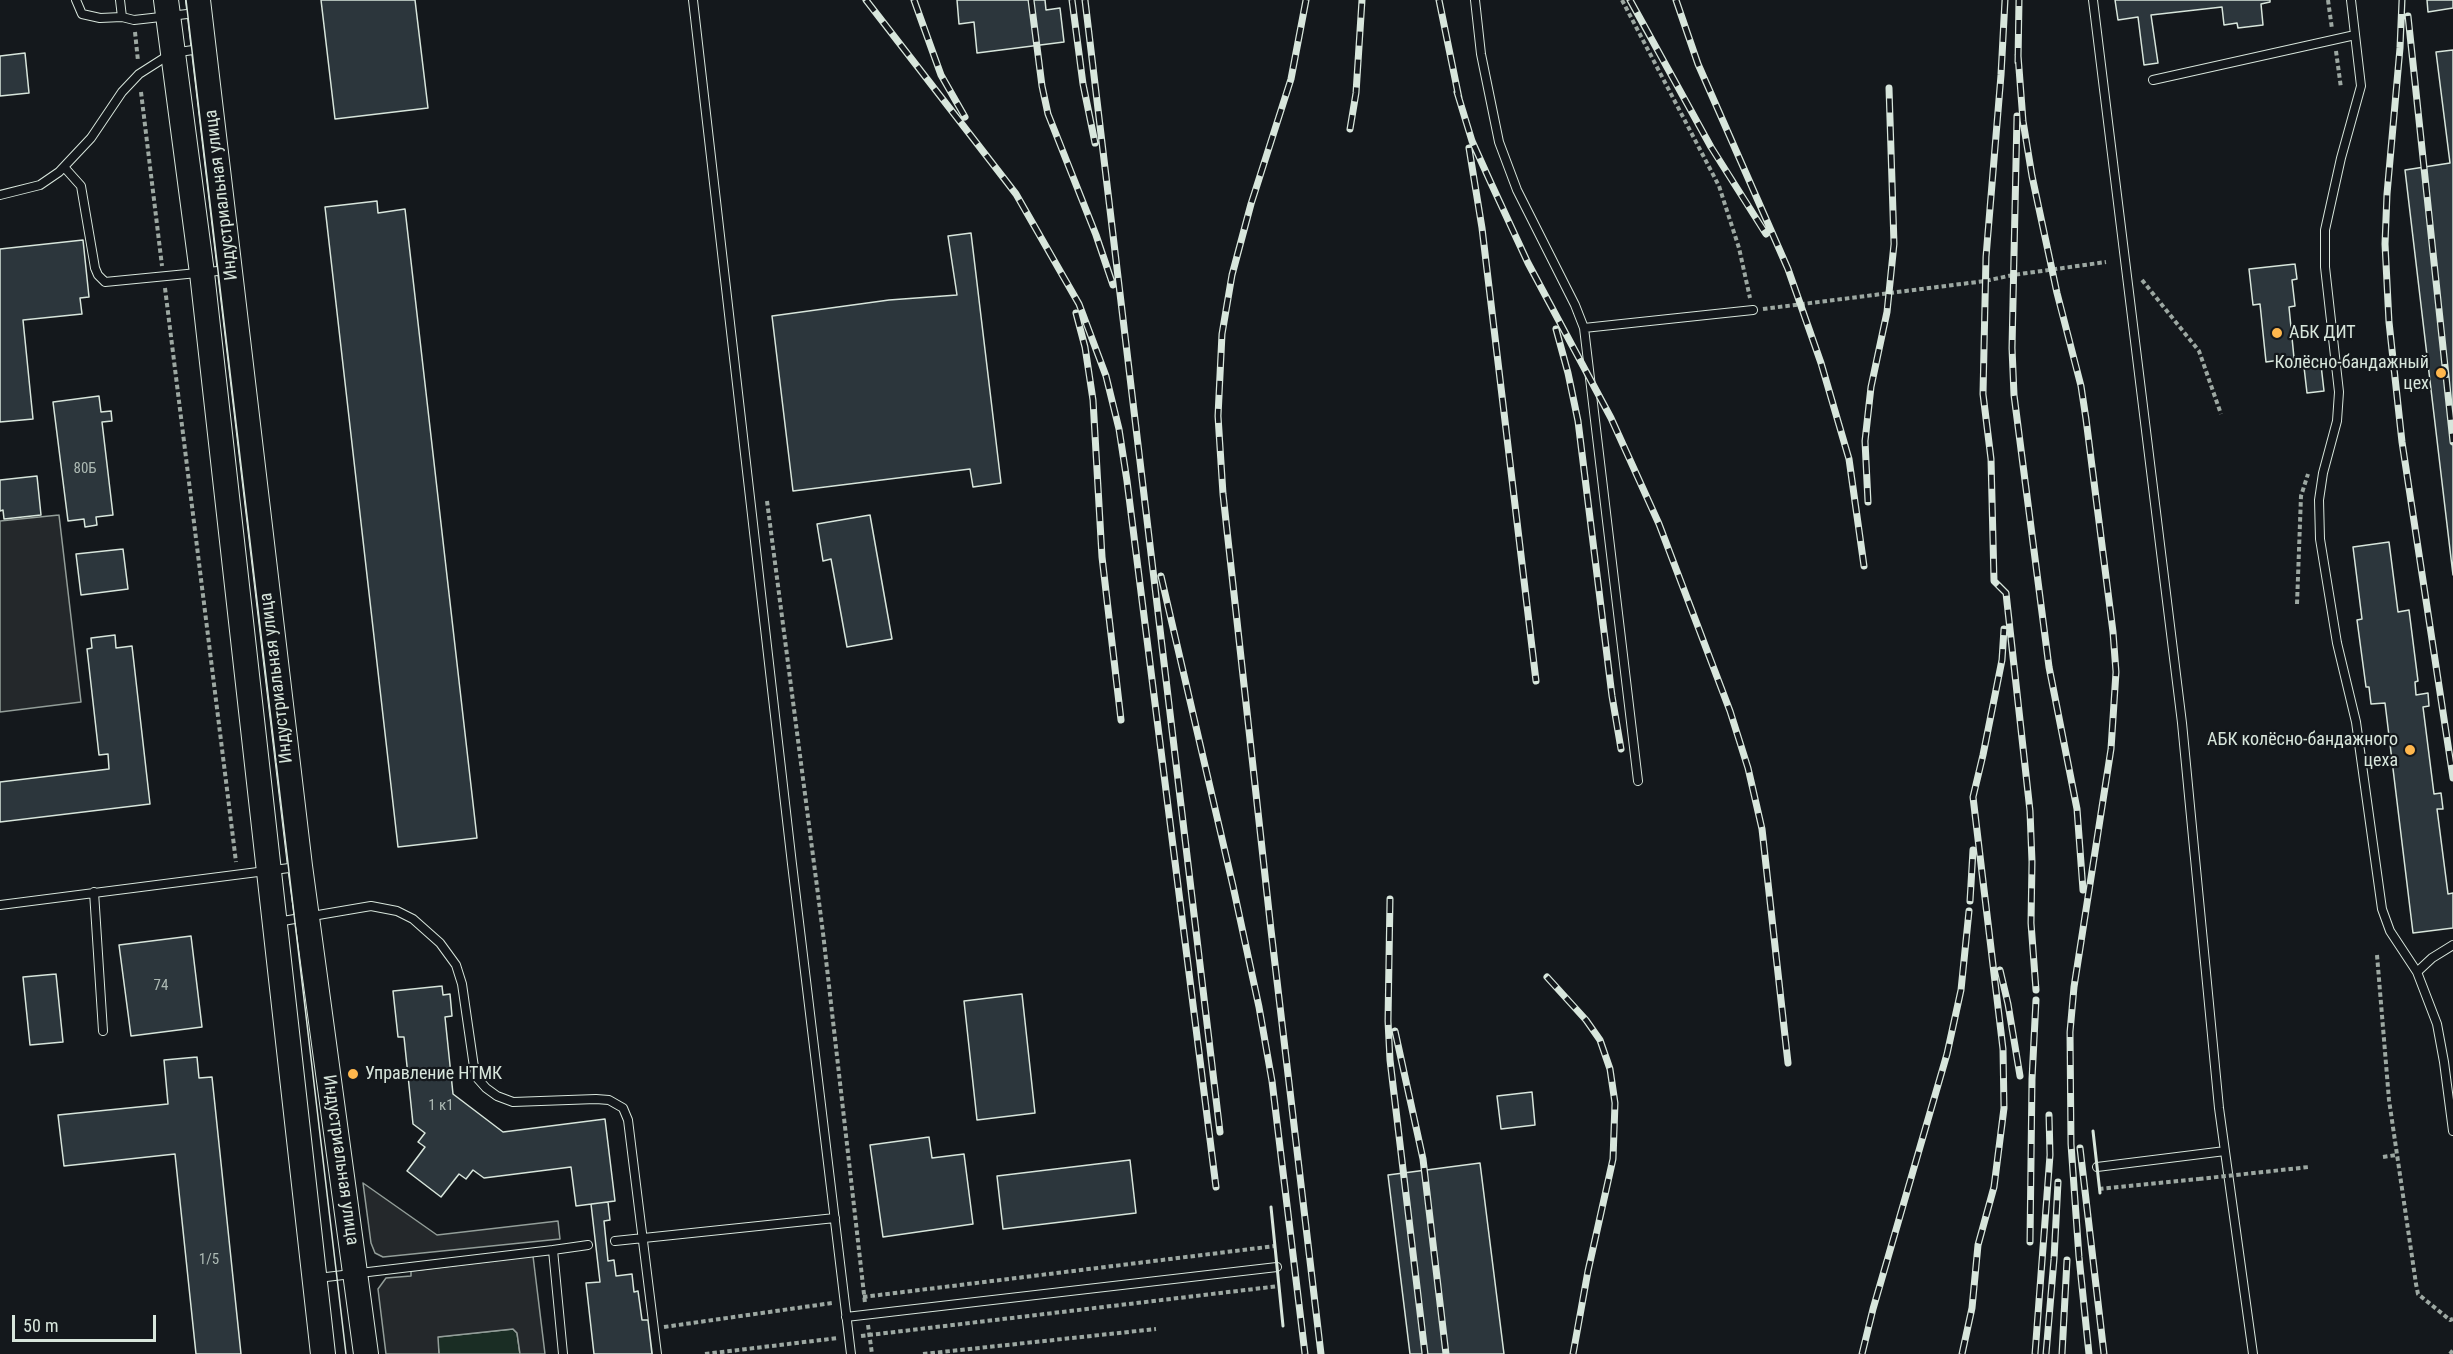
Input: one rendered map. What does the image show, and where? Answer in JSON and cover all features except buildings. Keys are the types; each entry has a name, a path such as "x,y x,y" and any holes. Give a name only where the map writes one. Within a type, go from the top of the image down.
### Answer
{"main road":[{"name":"Индустриальная улица","path":"199,6 300,866 366,1354"},
{"name":"Индустриальная улица","path":"167,9 202,273 323,1354"}],"lane":[{"path":"75,0 82,14 100,18 122,17 134,20 167,9 199,6"},
{"path":"120,0 122,17"},
{"path":"693,0 792,864 851,1354"},
{"path":"1475,0 1491,108 1502,152 1517,190 1575,305 1584,328 1638,781"},
{"path":"2093,0 2182,723 2225,1151 2253,1354"},
{"path":"2351,0 2361,86 2341,158 2324,239 2325,267 2340,392 2337,421 2320,491 2320,539 2339,652 2356,722 2382,909 2390,931 2417,972 2437,1024 2453,1131"},
{"path":"2153,80 2355,35"},
{"path":"0,195 40,184 64,167 91,138 122,92 139,75 172,53 204,49"},
{"path":"64,167 81,186 98,276 105,282 231,270"},
{"path":"1584,328 1753,310"},
{"path":"0,905 300,866"},
{"path":"94,892 103,1031"},
{"path":"273,922 371,906 397,911 414,919 451,955 456,965 462,984 474,1067 478,1079 497,1096 513,1101 585,1098 609,1100 622,1108 628,1120 657,1354"},
{"path":"2417,972 2432,958 2453,945"},
{"path":"2097,1167 2225,1151"},
{"path":"615,1240 835,1218"},
{"path":"314,1278 588,1245"},
{"path":"552,1250 563,1354"},
{"path":"846,1317 1277,1267"}],"path":[{"path":"1622,0 1719,186 1739,248 1753,310 1975,283 2013,275 2106,262"},
{"path":"134,20 237,874"},
{"path":"2142,279 2199,351 2221,414"},
{"path":"767,501 823,933 872,1354"},
{"path":"2377,955 2396,1155 2418,1294 2450,1320 2453,1319"},
{"path":"2383,1157 2396,1155"},
{"path":"2100,1189 2309,1167"},
{"path":"653,1328 845,1301 864,1296 1275,1246"},
{"path":"705,1354 1279,1286"},
{"path":"923,1354 1156,1329"},
{"path":"2450,1354 2453,1350"}],"green space":[{"path":"513,1329 517,1333 520,1354 439,1354 437,1337"}],"shaded area":[{"path":"59,515 81,702 0,712 0,521"},
{"path":"363,1183 437,1235 558,1221 560,1239 383,1257 375,1253 371,1243"},
{"path":"533,1256 545,1354 520,1354 517,1333 513,1329 438,1337 439,1354 386,1354 378,1289 386,1278 411,1276 411,1271"}],"tram line":[{"path":"186,0 346,1354"}],"railway":[{"path":"866,0 1016,194 1079,304 1106,376 1119,429 1127,481 1216,1187"},
{"path":"914,0 941,75 965,117"},
{"path":"1031,0 1042,86 1048,114 1096,235 1113,285"},
{"path":"1072,0 1083,84 1095,143"},
{"path":"1085,0 1220,1132"},
{"path":"1306,0 1291,79 1251,204 1232,275 1222,334 1218,416 1223,494 1321,1354"},
{"path":"1350,129 1356,93 1362,0"},
{"path":"1439,0 1459,98"},
{"path":"1630,0 1711,147 1766,234"},
{"path":"1676,0 1698,64 1788,269 1821,363 1849,459 1864,566"},
{"path":"2005,0 1986,257 1983,394 1991,459 1994,581 2006,593 2030,811 2031,923 2036,990"},
{"path":"2018,62 2019,0"},
{"path":"2402,0 2387,194 2385,244 2389,322 2402,442 2453,778"},
{"path":"2408,16 2453,442"},
{"path":"2018,55 2023,121 2032,176 2057,293 2081,386 2113,632 2116,672 2111,749 2074,987 2070,1032 2071,1144 2089,1354"},
{"path":"1868,502 1865,441 1871,387 1887,312 1894,244 1889,88"},
{"path":"1457,92 1472,141 1528,263 1611,418 1659,524 1730,711 1748,768 1762,829 1788,1063"},
{"path":"2017,116 2012,348 2014,395 2049,667 2077,809 2083,890"},
{"path":"1469,148 1482,228 1536,681"},
{"path":"1076,313 1085,347 1093,400 1102,557 1121,720"},
{"path":"1556,329 1578,421 1612,696 1621,749"},
{"path":"1161,576 1259,1007 1272,1081 1305,1354"},
{"path":"1962,1354 1972,1308 1978,1245 1994,1187 2004,1108 2003,1049 1973,797 2002,660 2004,629"},
{"path":"1970,901 1973,850"},
{"path":"1390,899 1388,1021 1390,1060 1425,1354"},
{"path":"1862,1354 1947,1054 1961,990 1969,911"},
{"path":"2000,970 2020,1076"},
{"path":"1547,977 1586,1020 1600,1040 1610,1069 1615,1103 1613,1159 1588,1271 1573,1354"},
{"path":"2030,1242 2032,1079 2036,1000"},
{"path":"1395,1031 1423,1159 1446,1354"},
{"path":"2035,1354 2050,1155 2049,1115"},
{"path":"2080,1148 2104,1354"},
{"path":"2046,1354 2058,1182"},
{"path":"2062,1354 2067,1260"}],"wall":[{"path":"2093,1131 2100,1193"},
{"path":"1271,1207 1283,1326"}],"place":[{"name":"АБК ДИТ","path":"2277,333"},
{"name":"Колёсно-бандажный цех","path":"2441,373"},
{"name":"АБК колёсно-бандажного цеха","path":"2410,750"},
{"name":"Управление НТМК","path":"353,1074"}]}
